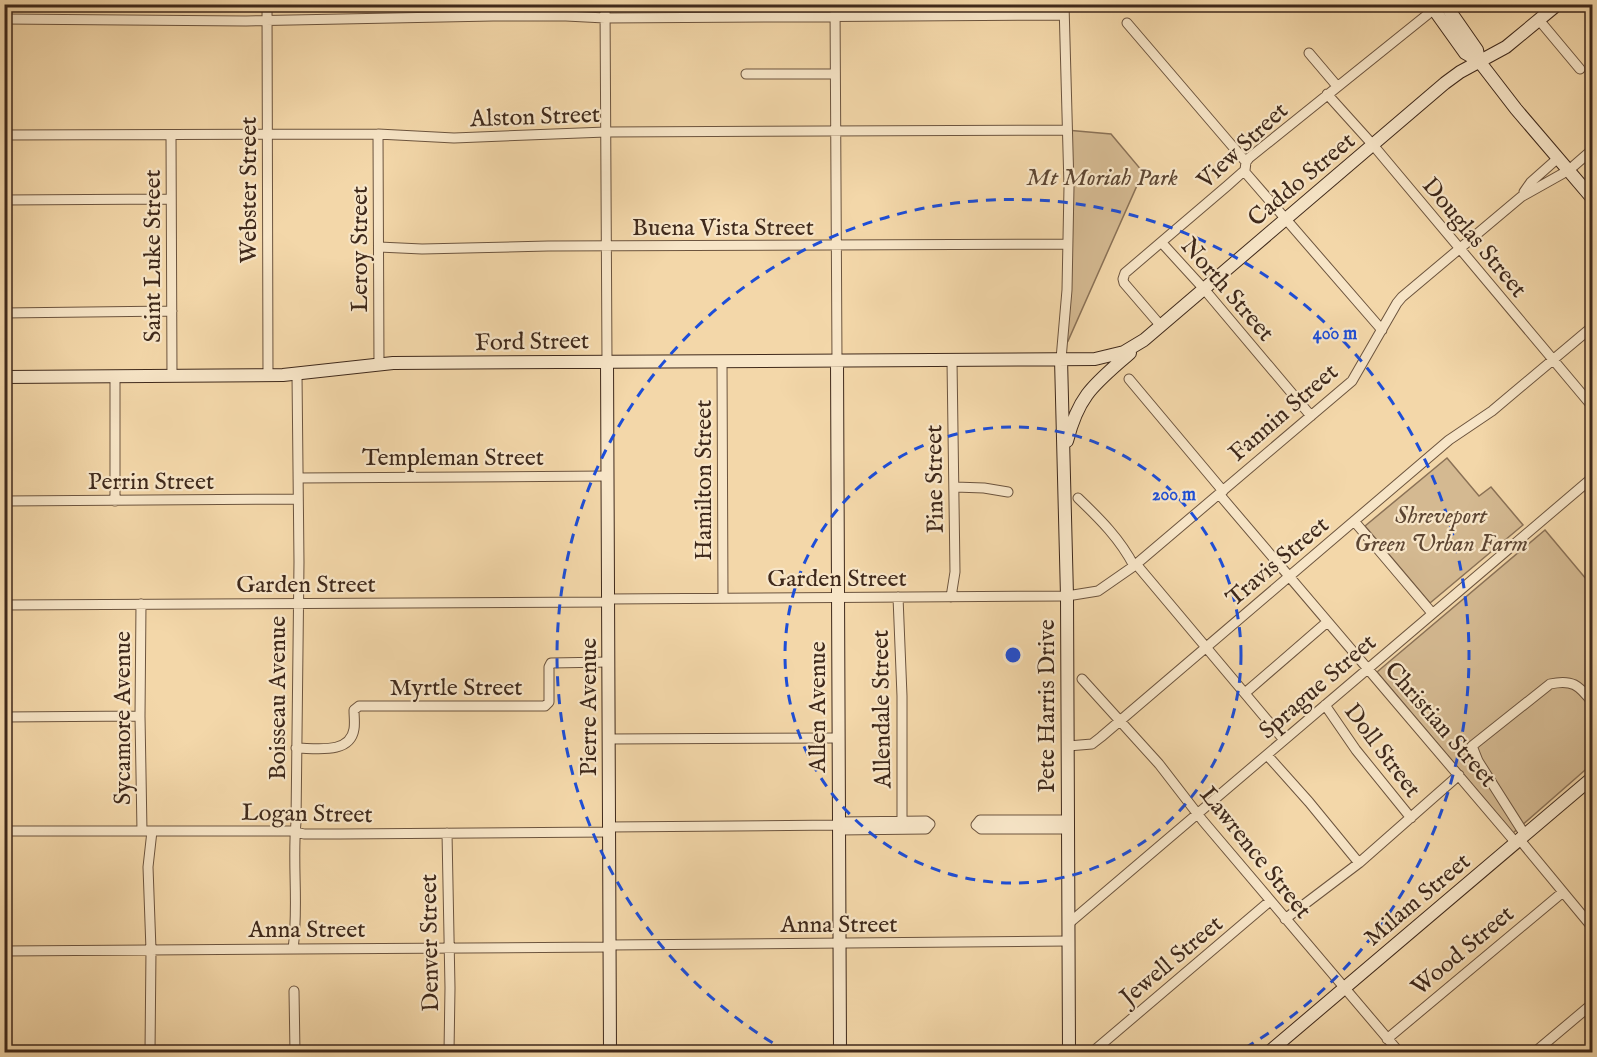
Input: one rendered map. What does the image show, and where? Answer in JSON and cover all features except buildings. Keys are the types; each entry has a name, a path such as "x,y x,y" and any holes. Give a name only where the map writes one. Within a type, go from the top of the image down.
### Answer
{"main road":[{"name":"Caddo Street","path":"1061,359 1110,356 1124,352 1144,340 1445,83 1506,47 1558,4"},
{"path":"1437,6 1465,53 1479,61 1593,198"},
{"path":"1063,457 1072,420 1083,399 1097,382 1144,340"},
{"name":"Ford Street","path":"4,377 297,375 379,364 1061,359"},
{"name":"Pete Harris Drive","path":"1061,359 1068,746 1069,1053"},
{"name":"Pierre Avenue","path":"607,361 610,1053"},
{"name":"Allen Avenue","path":"837,361 840,1053"},
{"name":"Milam Street","path":"1269,1053 1593,778"}],"street":[{"name":"Webster Street","path":"267,4 268,376"},
{"path":"493,4 493,16"},
{"path":"605,4 607,361"},
{"path":"835,4 837,361"},
{"name":"View Street","path":"1161,326 1124,283 1125,273 1162,243 1327,94 1437,6"},
{"path":"4,19 267,20 493,16 605,18 835,16 1064,10 1069,187 1061,359"},
{"path":"1539,21 1580,69"},
{"path":"1127,23 1287,219 1382,330"},
{"path":"1309,53 1337,86"},
{"path":"746,74 835,74"},
{"name":"Douglas Street","path":"1327,94 1373,145 1593,406"},
{"name":"Alston Street","path":"4,135 378,134 464,138 606,132 1066,130"},
{"name":"Leroy Street","path":"378,134 379,364"},
{"name":"Saint Luke Street","path":"171,135 172,376"},
{"name":"Fannin Street","path":"1066,596 1098,591 1135,565 1352,381 1402,297 1521,197 1569,170 1593,150"},
{"name":"Fannin Street","path":"1521,197 1530,182 1558,158"},
{"path":"4,200 171,200"},
{"name":"North Street","path":"1162,243 1204,289 1311,416"},
{"name":"Buena Vista Street","path":"379,247 422,249 548,246 1067,244"},
{"path":"4,313 172,311"},
{"name":"Travis Street","path":"1068,746 1092,744 1449,440 1492,411 1593,327"},
{"name":"Pine Street","path":"951,597 955,572 952,361"},
{"name":"Hamilton Street","path":"722,362 723,598"},
{"name":"Boisseau Avenue","path":"293,949 298,499 297,375"},
{"path":"115,377 115,501"},
{"name":"Christian Street","path":"1129,379 1326,622 1459,776 1520,840"},
{"name":"Templeman Street","path":"298,478 608,476"},
{"name":"Sprague Street","path":"1068,924 1593,478"},
{"path":"955,488 984,488 1008,492"},
{"path":"1078,498 1108,527 1135,565 1284,740"},
{"name":"Perrin Street","path":"4,501 298,499"},
{"path":"1354,521 1432,613"},
{"name":"Garden Street","path":"4,605 1066,596"},
{"name":"Allendale Street","path":"898,597 902,696 902,821"},
{"name":"Sycamore Avenue","path":"141,604 140,716 151,950 150,1053"},
{"path":"1245,693 1326,622"},
{"name":"Myrtle Street","path":"296,748 327,748 345,745 354,730 354,710 359,706 545,706 549,702 551,663 609,662"},
{"name":"Lawrence Street","path":"1082,679 1171,779 1270,901 1399,1053"},
{"path":"1593,702 1580,687 1572,683 1561,681 1550,684 1472,746 1520,840 1593,927"},
{"name":"Doll Street","path":"1325,705 1356,750 1411,818"},
{"path":"4,717 140,716"},
{"path":"609,739 838,738"},
{"path":"1267,755 1359,863"},
{"path":"1285,919 1359,863 1459,776"},
{"path":"980,820 1068,824 981,829 976,825 980,820"},
{"name":"Logan Street","path":"4,831 340,834 839,826 926,829 930,826 926,821 902,821 839,826"},
{"name":"Denver Street","path":"447,833 449,1053"},
{"name":"Wood Street","path":"1387,1039 1563,892"},
{"name":"Jewell Street","path":"1095,1051 1270,901"},
{"name":"Anna Street","path":"4,951 1068,941"},
{"path":"294,991 295,1053"},
{"path":"1535,1053 1593,1004"}],"green space":[{"name":"Mt Moriah Park","path":"1066,130 1111,134 1143,172 1068,341 1063,337"},
{"name":"Shreveport Green Urban Farm","path":"1447,458 1479,496 1491,487 1523,525 1430,603 1365,526"},
{"path":"1545,530 1592,586 1592,764 1513,833 1377,672"}]}
